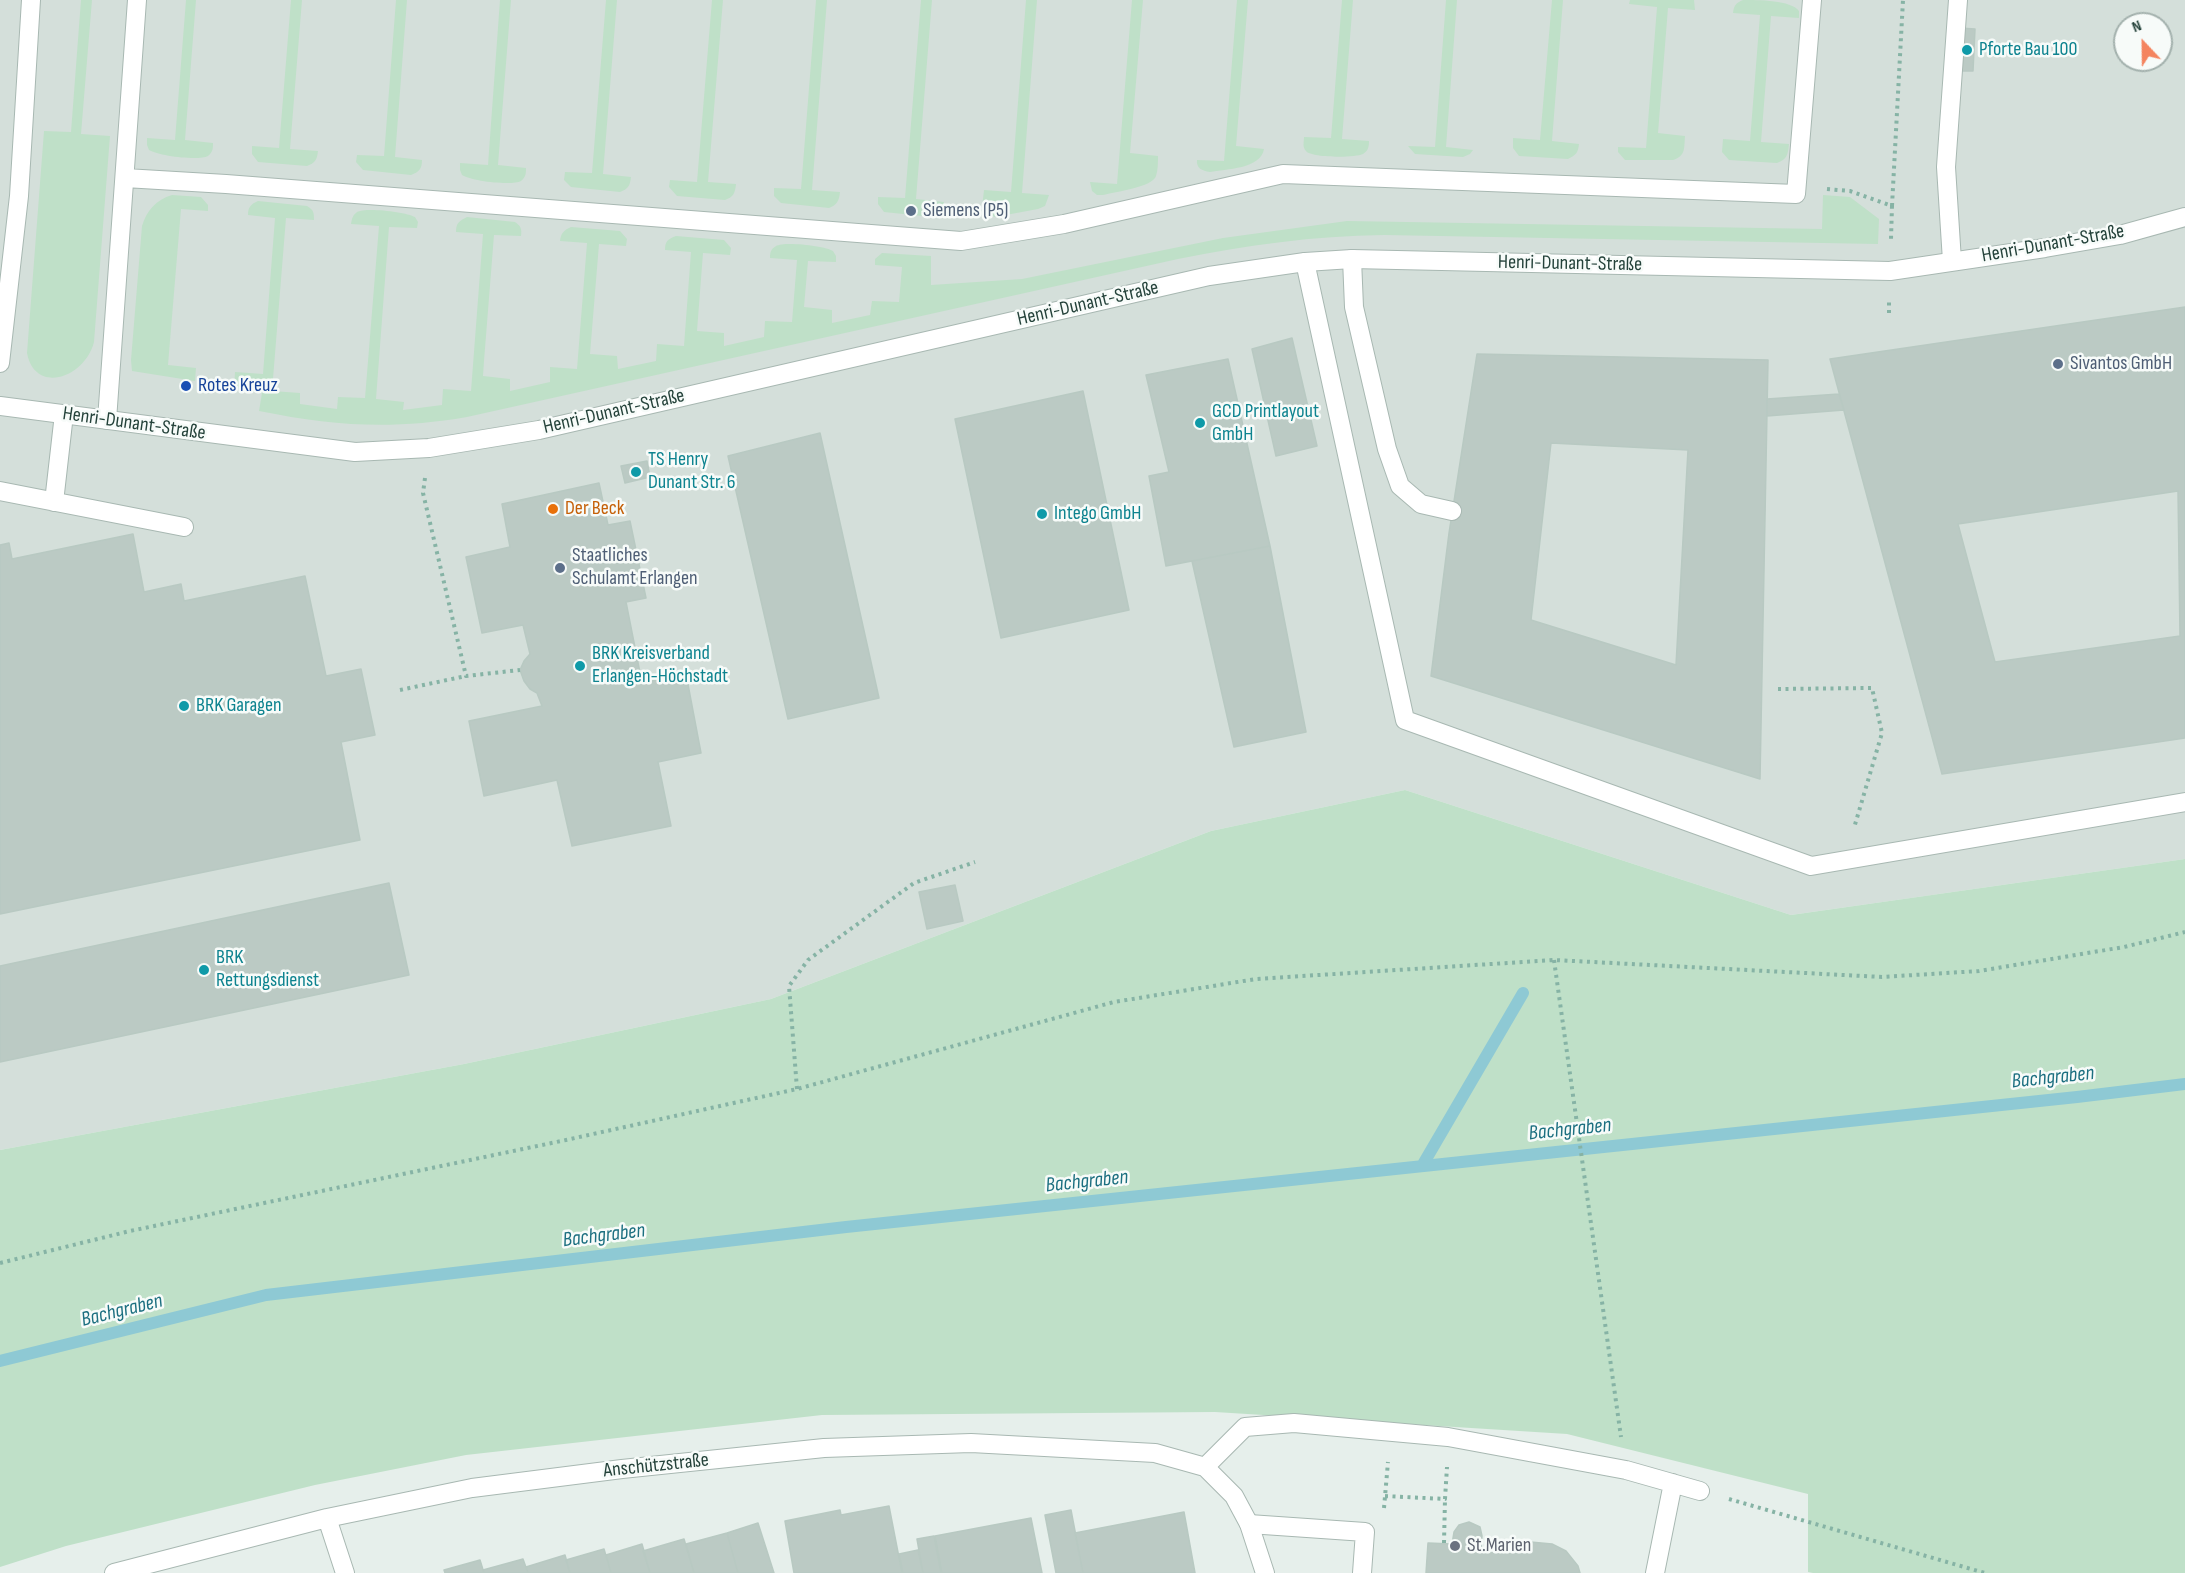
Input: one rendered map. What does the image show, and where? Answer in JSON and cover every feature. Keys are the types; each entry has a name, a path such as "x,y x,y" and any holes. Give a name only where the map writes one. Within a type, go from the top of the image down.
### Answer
{"street":[{"path":"0,363 19,196 31,0"},
{"path":"107,420 137,0"},
{"path":"125,178 961,241 1064,224 1283,174 1796,194 1812,0"},
{"path":"1952,261 1946,167 1958,0"},
{"name":"Henri-Dunant-Straße","path":"0,406 355,452 429,448 539,430 1209,276 1305,262 1352,260 1890,271 2120,235 2185,217"},
{"path":"1352,260 1354,307 1387,449 1400,486 1421,504 1452,511"},
{"path":"1305,262 1405,720 1811,866 2185,802"},
{"path":"54,502 64,414"},
{"path":"0,491 184,527"},
{"path":"1265,1573 1249,1524 1234,1496 1205,1467 1245,1427 1294,1423 1448,1437 1626,1470 1700,1491"},
{"name":"Anschützstraße","path":"114,1573 327,1518 472,1488 622,1469 824,1448 971,1443 1155,1454 1205,1467"},
{"path":"1655,1573 1673,1483"},
{"path":"327,1518 345,1573"},
{"path":"1249,1524 1365,1532 1362,1573"}],"path":[{"path":"1889,313 1903,0"},
{"path":"1796,187 1851,191 1892,206"},
{"path":"429,448 423,493 466,676"},
{"path":"400,690 466,676 520,670"},
{"path":"1778,689 1872,688 1882,733 1844,860"},
{"path":"797,1089 789,986 808,960 914,883 975,862"},
{"path":"0,1263 130,1231 567,1140 797,1089 1114,1002 1256,979 1554,960 1893,976 1979,971 2124,947 2185,932"},
{"path":"1554,960 1626,1470"},
{"path":"1365,1532 1384,1508 1390,1432"},
{"path":"1444,1543 1447,1469"},
{"path":"1700,1491 1985,1573"},
{"path":"1385,1496 1445,1499"}],"shaded area":[{"path":"0,0 2185,0 2185,859 1791,915 1405,790 1211,831 771,999 464,1064 0,1150"}],"green space":[{"path":"81,0 92,0 81,134 110,136 94,342 89,355 81,365 60,377 49,377 40,374 32,366 27,353 44,131 71,132"},
{"path":"186,0 196,0 185,140 213,143 208,156 188,158 161,154 149,150 147,145 147,138 175,140"},
{"path":"291,0 302,0 290,149 318,151 315,161 307,166 258,162 252,154 252,146 279,148"},
{"path":"396,0 407,0 395,157 422,160 419,170 411,175 363,170 356,162 357,155 384,156"},
{"path":"500,0 511,0 498,165 526,168 525,176 521,181 509,183 474,179 462,175 460,170 460,163 488,165"},
{"path":"606,0 617,0 603,174 631,177 628,187 620,192 571,187 564,180 565,172 592,173"},
{"path":"712,0 723,0 708,182 736,184 733,195 725,200 677,196 669,187 670,180 697,182"},
{"path":"816,0 827,0 812,190 840,192 837,202 829,208 781,203 774,196 774,188 801,189"},
{"path":"921,0 932,0 916,199 944,202 941,212 932,217 884,212 878,204 878,197 905,198"},
{"path":"1026,0 1037,0 1022,193 1049,195 1045,206 1038,209 995,217 985,213 982,208 984,190 1011,192"},
{"path":"1132,0 1143,0 1130,153 1158,156 1157,171 1153,180 1141,186 1097,195 1092,191 1090,182 1117,184"},
{"path":"1237,0 1248,0 1236,146 1264,149 1257,161 1250,164 1233,169 1207,172 1199,167 1197,160 1224,161"},
{"path":"1342,0 1353,0 1342,139 1369,141 1369,145 1363,154 1333,157 1310,153 1303,144 1304,137 1331,138"},
{"path":"1446,0 1457,0 1446,147 1473,150 1463,157 1415,154 1408,146 1435,147"},
{"path":"1552,0 1563,0 1552,141 1579,144 1576,153 1568,159 1519,156 1513,148 1513,138 1540,140"},
{"path":"1630,0 1694,0 1695,10 1668,8 1658,133 1685,136 1682,154 1673,160 1625,160 1618,152 1618,147 1646,148 1657,7 1629,4"},
{"path":"1743,0 1782,3 1795,7 1799,11 1799,18 1771,16 1761,142 1789,144 1786,156 1777,163 1729,160 1722,152 1723,139 1750,141 1760,15 1733,13 1736,5"},
{"path":"172,195 201,197 208,205 208,211 181,209 168,365 196,368 195,381 132,371 142,226 153,206"},
{"path":"1823,195 1850,197 1879,219 1878,244 1384,235 1306,239 1230,249 1178,259 467,417 439,421 388,425 338,423 286,416 259,411 262,393 234,388 235,372 263,374 275,218 248,215 250,206 258,201 307,206 314,215 314,220 286,218 272,391 300,393 300,404 337,409 338,397 365,398 379,226 351,224 353,217 357,212 377,210 415,217 418,222 417,228 389,227 376,399 404,402 403,410 442,405 443,389 471,391 483,234 456,232 458,223 467,217 515,222 521,230 521,236 494,235 484,361 483,376 510,379 510,391 550,382 550,367 577,369 587,243 560,241 563,232 571,227 620,231 627,239 626,246 599,244 590,354 617,356 618,369 656,361 657,344 684,346 691,252 665,250 667,241 676,236 724,240 731,248 730,255 703,253 697,331 724,333 724,346 764,337 765,321 792,322 797,260 770,258 776,246 787,244 822,247 833,251 836,256 836,262 808,261 804,307 832,310 832,323 870,315 872,301 899,302 902,267 875,265 875,259 882,253 931,256 931,285 1022,279 1223,238 1347,221 1822,229"},
{"path":"1405,790 1791,915 2185,859 2185,1573 1813,1573 1808,1572 1808,1494 1567,1434 1215,1412 822,1415 466,1455 315,1485 66,1546 0,1567 0,1150 464,1064 771,999 1211,831"}],"building":[{"name":"Pforte Bau 100","path":"1960,28 1975,29 1973,71 1958,71"},
{"path":"2185,307 2185,738 1942,774 1830,359","holes":["2178,491 2180,636 1995,662 1958,524"]},
{"path":"1292,338 1317,446 1276,456 1252,349"},
{"path":"1477,354 1768,360 1760,779 1431,676 1449,533","holes":["1551,443 1688,450 1676,665 1531,620"]},
{"name":"GCD Printlayout GmbH","path":"1228,359 1270,546 1166,566 1149,476 1169,472 1146,375"},
{"name":"Intego GmbH","path":"1083,391 1129,610 1001,638 955,419"},
{"path":"1839,394 1844,410 1767,416 1767,399"},
{"path":"820,433 879,698 788,719 728,456"},
{"name":"TS Henry Dunant Str. 6","path":"647,461 650,477 625,483 621,466"},
{"name":"BRK Kreisverband Erlangen-Höchstadt","path":"599,483 608,525 630,521 646,598 626,602 642,683 686,674 701,753 658,762 671,826 572,846 557,780 484,796 469,721 542,706 537,693 530,689 524,681 520,670 530,654 523,625 482,633 466,557 510,547 502,504"},
{"name":"BRK Garagen","path":"133,534 144,592 181,584 184,601 305,576 326,676 361,669 375,735 341,742 360,840 0,914 0,545 9,543 12,559"},
{"path":"1270,546 1306,732 1234,747 1192,561"},
{"name":"BRK Rettungsdienst","path":"389,883 409,975 0,1062 0,966"},
{"path":"955,885 963,921 927,929 919,892"},
{"path":"889,1506 902,1573 794,1573 785,1521 840,1510 841,1515"},
{"path":"1071,1510 1083,1573 1056,1573 1045,1515"},
{"path":"1184,1512 1195,1573 1083,1573 1075,1533"},
{"path":"1031,1518 1042,1573 942,1573 935,1536"},
{"name":"St.Marien","path":"1469,1522 1480,1527 1481,1549 1519,1551 1520,1541 1552,1544 1566,1551 1578,1566 1580,1573 1426,1573 1428,1543 1452,1544 1454,1532 1459,1525"},
{"path":"758,1523 774,1573 738,1573 727,1533"},
{"path":"727,1533 738,1573 694,1573 686,1544"},
{"path":"934,1536 941,1573 923,1573 917,1539"},
{"path":"684,1539 694,1573 650,1573 643,1551"},
{"path":"642,1544 650,1573 611,1573 606,1555"},
{"path":"604,1549 611,1573 570,1573 566,1560"},
{"path":"918,1550 923,1573 903,1573 899,1554"},
{"path":"565,1555 570,1573 528,1573 526,1567"},
{"path":"523,1559 528,1573 484,1573 483,1570"},
{"path":"480,1560 484,1573 445,1573 444,1570"}],"waterway":[{"path":"1422,1166 1523,993"},
{"name":"Bachgraben","path":"0,1361 266,1295 846,1227 2185,1084"}],"place":[{"name":"Pforte Bau 100","path":"1967,50"},
{"name":"Siemens (P5)","path":"911,211"},
{"name":"Sivantos GmbH","path":"2058,364"},
{"name":"Rotes Kreuz","path":"186,386"},
{"name":"GCD Printlayout GmbH","path":"1200,423"},
{"name":"TS Henry Dunant Str. 6","path":"636,472"},
{"name":"Der Beck","path":"553,509"},
{"name":"Intego GmbH","path":"1042,514"},
{"name":"Staatliches Schulamt Erlangen","path":"560,568"},
{"name":"BRK Kreisverband Erlangen-Höchstadt","path":"580,666"},
{"name":"BRK Garagen","path":"184,706"},
{"name":"BRK Rettungsdienst","path":"204,970"},
{"name":"St.Marien","path":"1455,1546"}]}
